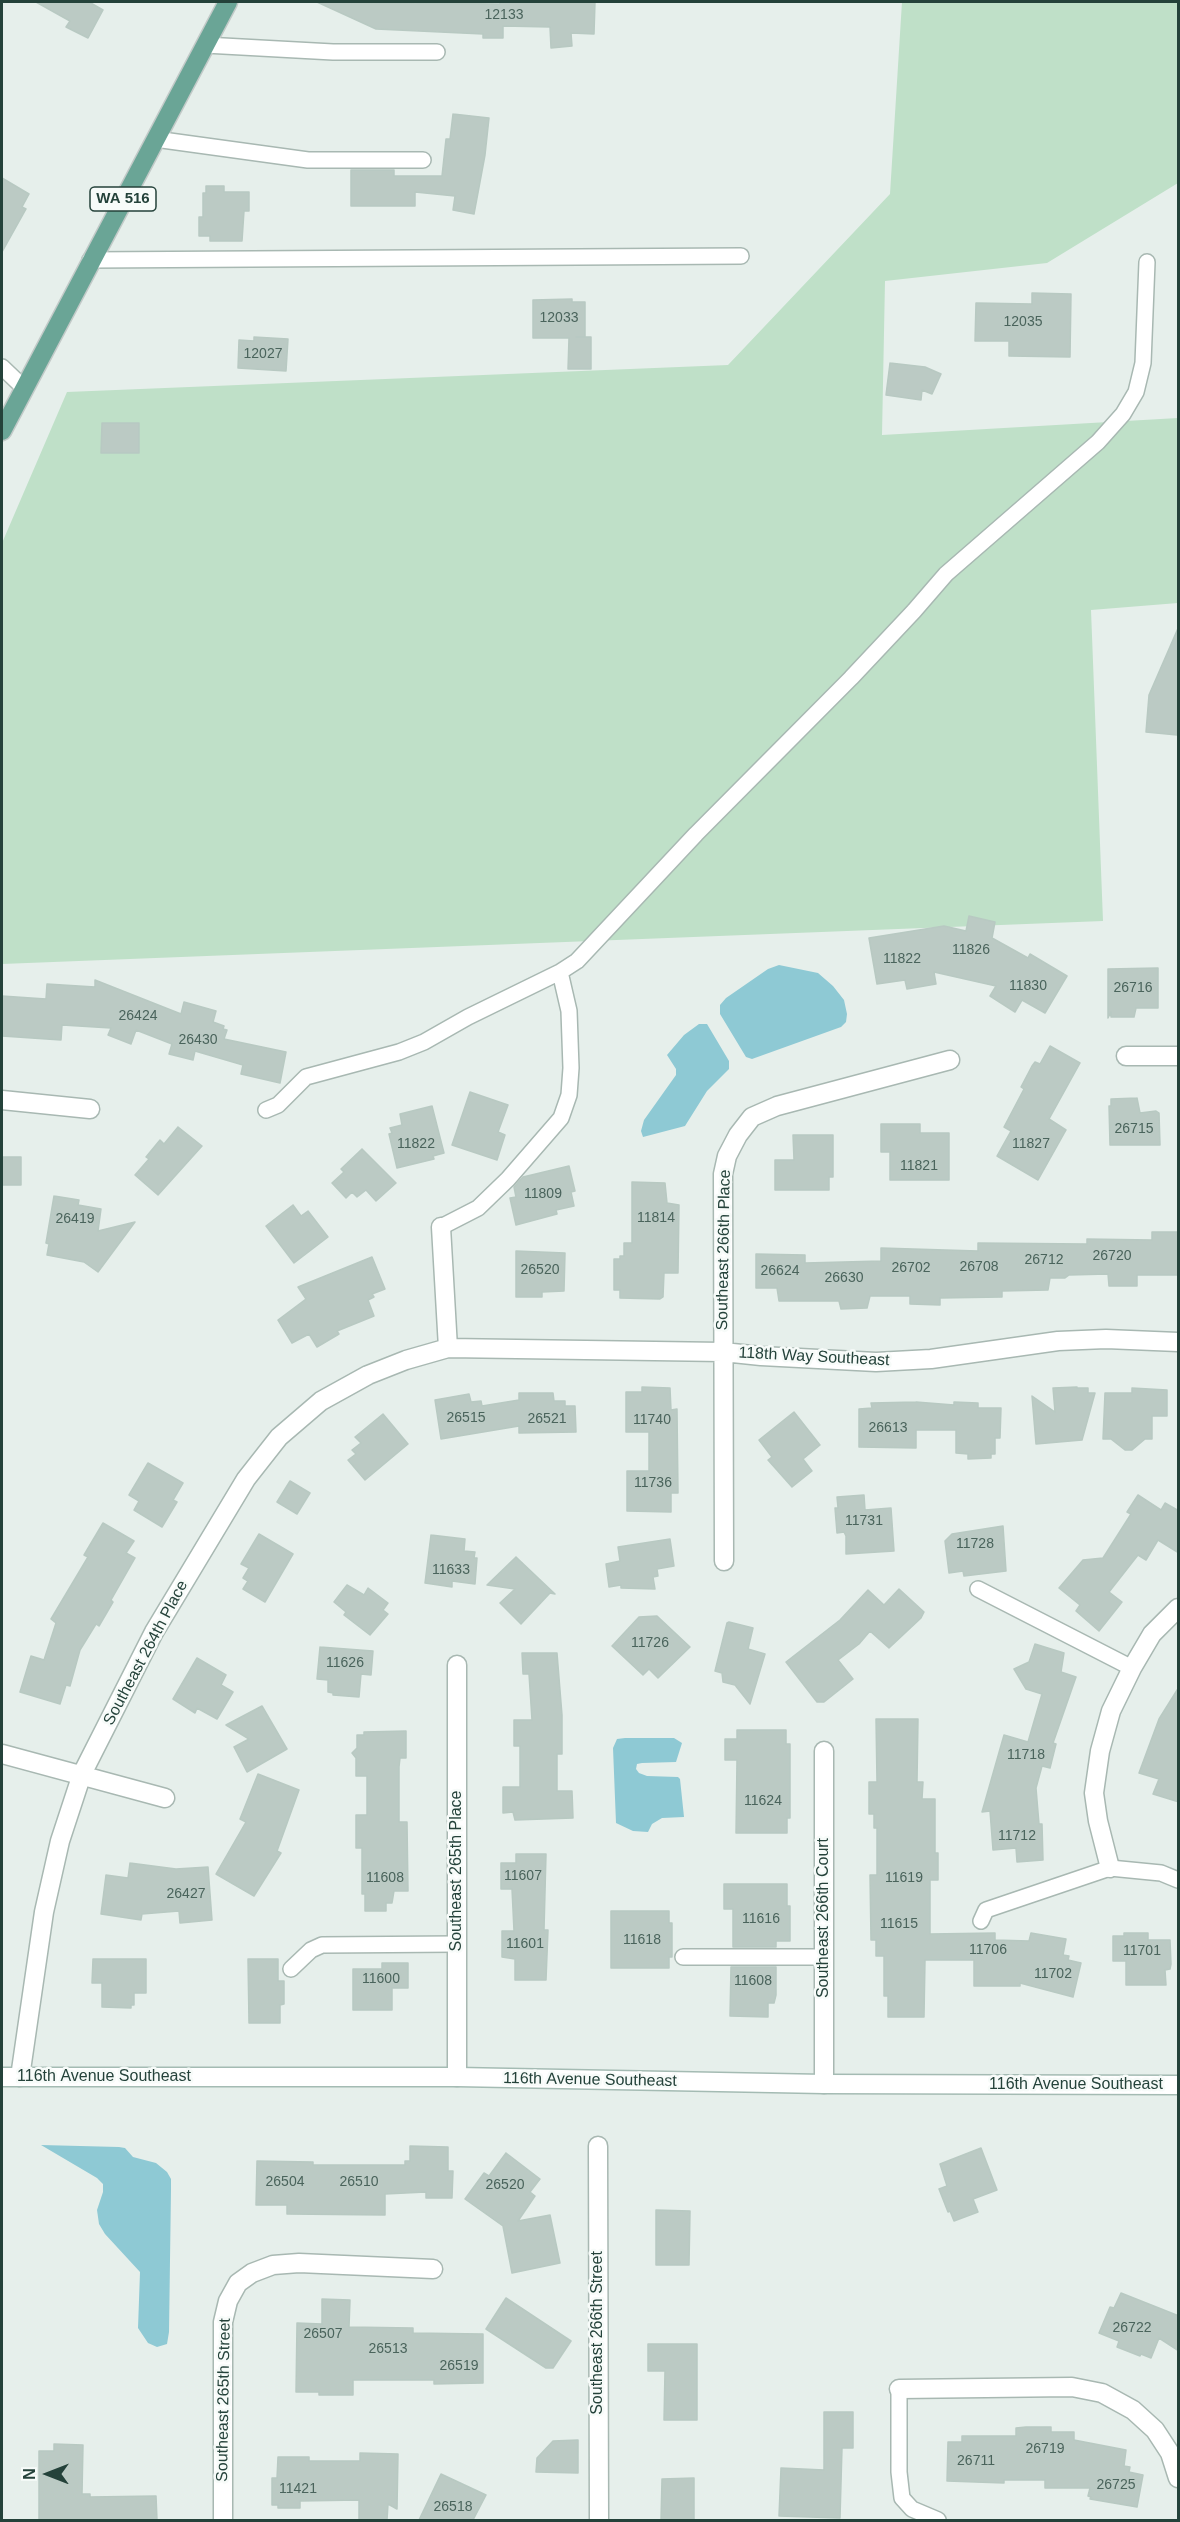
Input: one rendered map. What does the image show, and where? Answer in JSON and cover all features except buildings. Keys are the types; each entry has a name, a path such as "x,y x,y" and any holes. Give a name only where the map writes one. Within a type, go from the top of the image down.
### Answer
{"main road":[{"name":"WA 516","path":"2,431 228,2"}],"street":[{"path":"1126,1056 1179,1056"},
{"name":"Southeast 266th Place","path":"724,1561 723,1174 727,1156 738,1135 752,1117 777,1106 950,1060"},
{"path":"2,1100 90,1109"},
{"path":"441,1227 448,1348"},
{"name":"118th Way Southeast","path":"448,1348 723,1352 876,1362 931,1359 1058,1341 1106,1339 1179,1342"},
{"name":"Southeast 264th Place","path":"20,2077 44,1912 60,1841 82,1774 154,1632 246,1479 279,1437 321,1401 368,1375 406,1360 448,1348"},
{"path":"1110,1868 1094,1794 1100,1751 1111,1711 1132,1668 1152,1634 1179,1608"},
{"name":"Southeast 265th Place","path":"457,1665 457,2077"},
{"name":"Southeast 266th Court","path":"824,1751 825,2084"},
{"path":"2,1754 165,1798"},
{"name":"116th Avenue Southeast","path":"2,2077 457,2077 825,2084 1179,2085"},
{"name":"Southeast 266th Street","path":"598,2146 598,2520"},
{"name":"Southeast 265th Street","path":"223,2520 224,2322 228,2301 238,2283 252,2273 273,2265 299,2263 434,2269"},
{"path":"899,2389 1072,2386 1102,2393 1133,2410 1155,2430 1170,2453 1179,2478"}],"lane":[{"path":"205,45 333,52 437,52"},
{"path":"155,139 308,160 423,160"},
{"path":"90,261 741,256"},
{"path":"266,1110 278,1105 306,1077 399,1052 424,1042 578,961 696,834 867,661 946,574 1098,442 1123,414 1136,392 1143,363 1147,262"},
{"path":"2,367 24,388"},
{"path":"441,1227 478,1208 561,1118 569,1095 571,1068 569,1011 560,972"},
{"path":"978,1589 1132,1668"},
{"path":"981,1921 986,1910 1110,1868 1161,1873 1179,1880"},
{"path":"291,1969 310,1950 322,1945 457,1944"},
{"path":"683,1958 825,1957"},
{"path":"899,2389 898,2472 902,2498 912,2509 938,2520"}],"green space":[{"path":"902,2 1178,2 1178,183 1047,263 885,281 882,435 1178,418 1178,603 1091,610 1103,921 2,964 2,543 67,392 728,365 890,194"}],"water":[{"path":"779,965 818,973 844,1000 846,1022 841,1027 752,1059 746,1057 720,1014 720,1005 726,998 768,969"},
{"path":"699,1024 707,1024 729,1061 729,1069 707,1091 685,1126 643,1137 641,1131 644,1120 676,1075 676,1069 667,1055 684,1035"},
{"path":"674,1738 682,1743 676,1762 642,1763 637,1764 636,1769 647,1776 678,1777 680,1779 684,1817 662,1818 652,1824 648,1832 633,1831 616,1823 613,1748 617,1739"},
{"path":"41,2145 125,2148 133,2157 156,2163 167,2172 171,2179 171,2189 167,2344 157,2347 148,2343 138,2328 140,2272 105,2234 99,2224 97,2210 103,2184 97,2178"}]}
